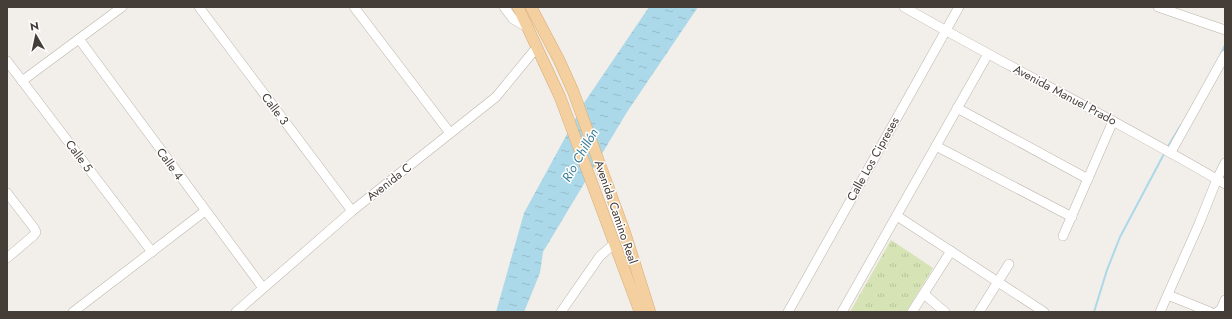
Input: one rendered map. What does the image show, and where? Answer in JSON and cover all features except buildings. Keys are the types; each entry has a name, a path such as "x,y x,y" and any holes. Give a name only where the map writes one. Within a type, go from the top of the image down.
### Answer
{"main road":[{"name":"Avenida Camino Real","path":"518,7 560,97 640,312"},
{"name":"Avenida Camino Real","path":"531,7 559,60 573,91 625,233 650,312"}],"street":[{"path":"22,81 122,7"},
{"name":"Calle 3","path":"199,7 352,211"},
{"path":"354,7 450,133"},
{"path":"504,7 513,19 527,27"},
{"name":"Avenida Manuel Prado","path":"904,7 945,31 1171,152 1225,184"},
{"name":"Calle Los Cipreses","path":"789,312 959,7"},
{"path":"1158,7 1178,10 1225,29"},
{"name":"Calle 4","path":"79,39 263,288"},
{"name":"Avenida C","path":"236,312 352,211 496,97 537,47"},
{"path":"842,312 988,54"},
{"path":"1171,152 1225,55"},
{"name":"Calle 5","path":"7,61 152,252"},
{"path":"957,108 1088,179"},
{"path":"1063,236 1113,121"},
{"path":"936,146 1072,217"},
{"path":"1160,312 1225,163"},
{"path":"7,258 36,232 9,198"},
{"path":"73,312 205,211"},
{"path":"897,216 998,282 1039,311"},
{"path":"561,312 596,261 613,241"},
{"path":"912,312 951,251"},
{"path":"979,312 1009,264"},
{"path":"924,294 945,312"},
{"path":"1168,295 1210,312"},
{"path":"1217,312 1225,300"}],"green space":[{"path":"891,240 933,268 906,312 850,312"}],"water":[{"name":"Río Chillón","path":"649,7 698,7 627,112 543,252 540,273 524,312 496,312 524,213 584,103"}],"waterway":[{"path":"1221,54 1225,45"},
{"path":"1167,148 1181,125"},
{"path":"1094,312 1107,270 1120,237 1165,152"}]}
